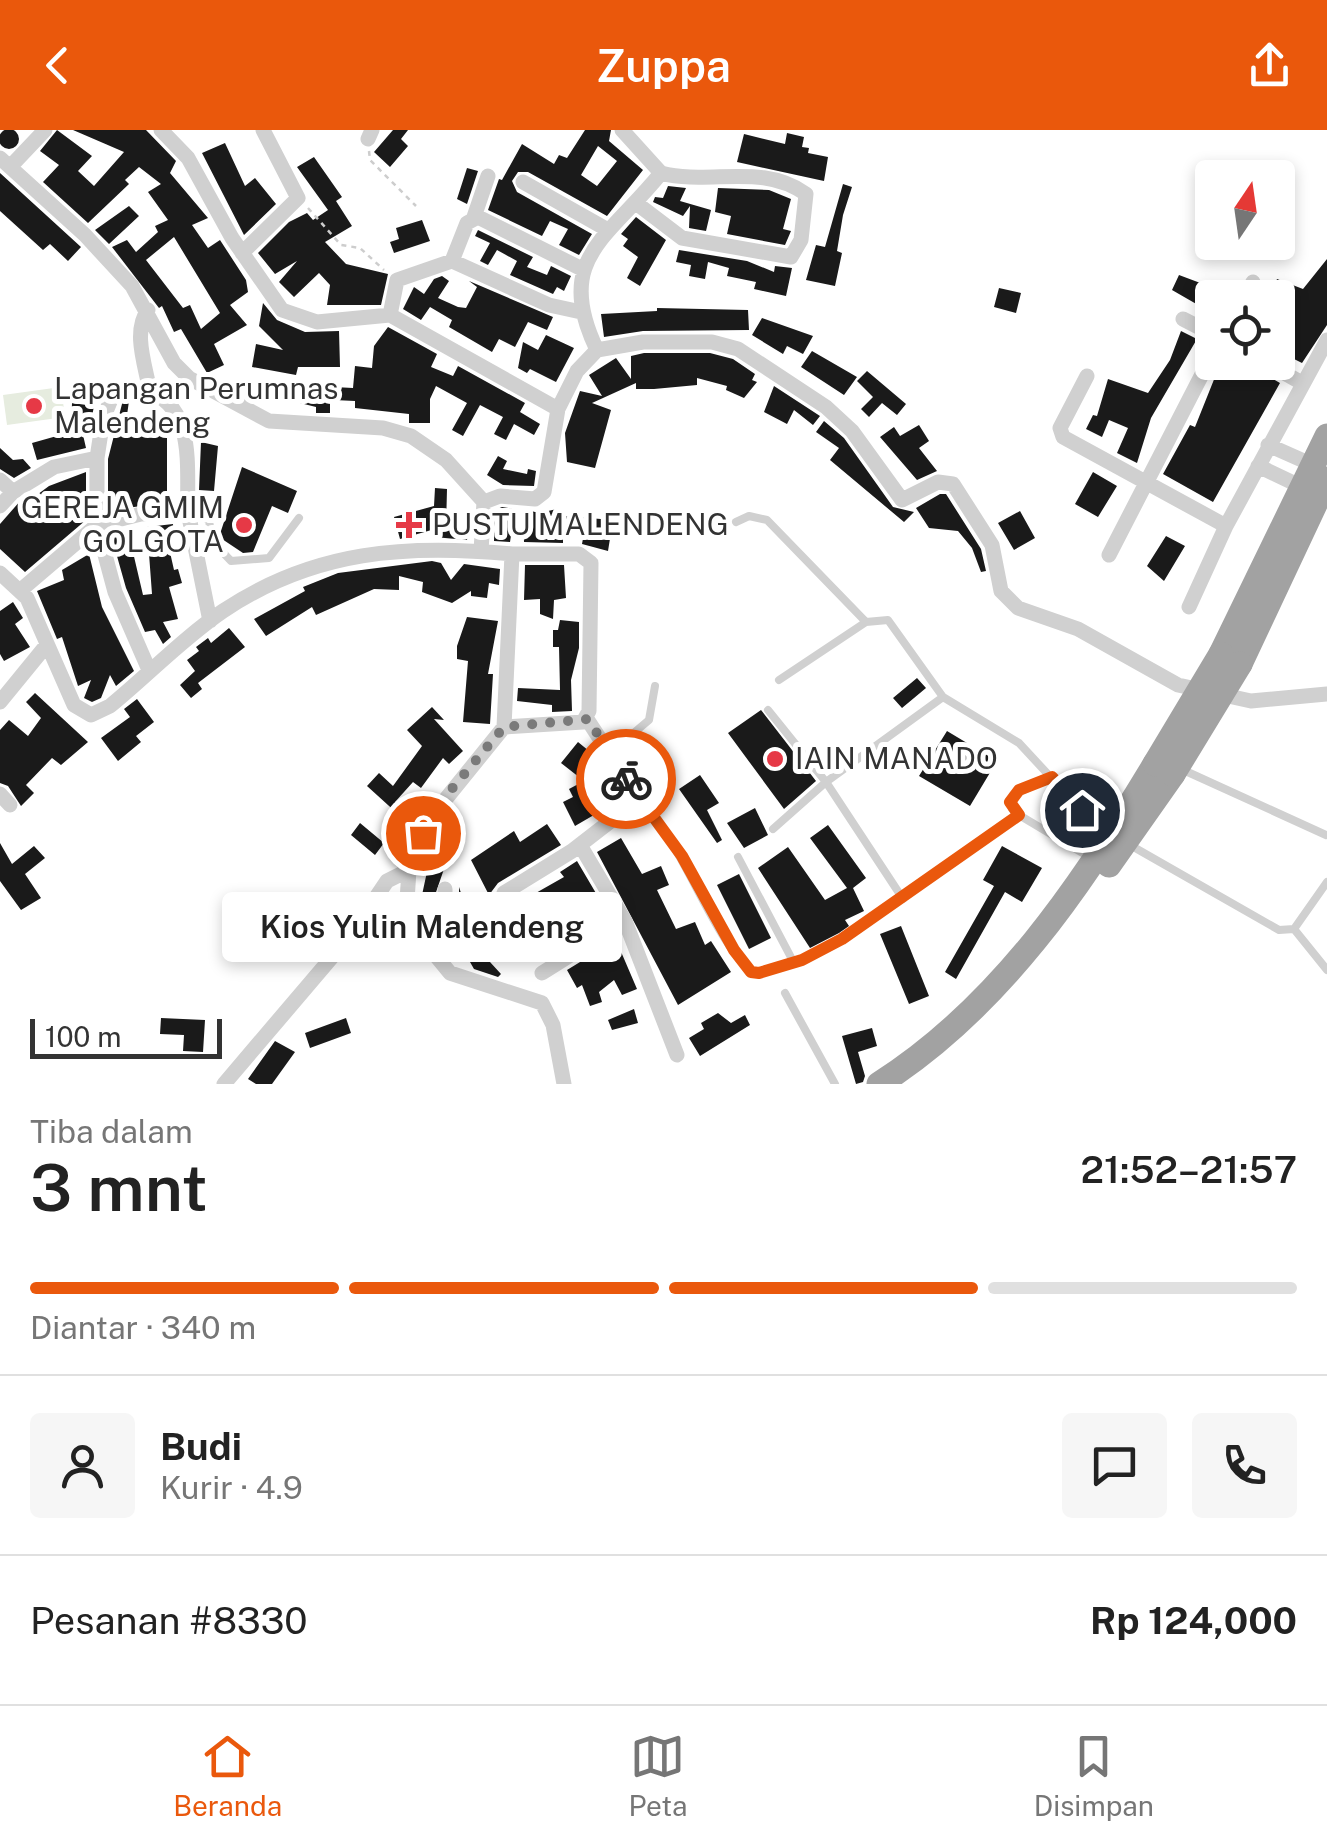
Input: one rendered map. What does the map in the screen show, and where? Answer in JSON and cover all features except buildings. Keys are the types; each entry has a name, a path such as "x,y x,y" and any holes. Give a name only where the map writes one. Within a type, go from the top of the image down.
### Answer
{"highway":[{"path":"912,1084 1011,990 1069,922 1126,842 1231,659 1314,477 1327,436"},
{"path":"879,1084 958,1024 1056,913 1168,768"}],"street":[{"path":"45,130 5,162 85,235 148,310 174,363 212,392 255,417 288,425 383,428 412,436 446,460 484,502 481,551"},
{"path":"161,130 188,158 242,253 282,310 317,322 390,315 558,409"},
{"path":"242,253 298,198 263,130"},
{"path":"622,130 661,173 694,180 746,174 800,190 806,202 796,253 786,257 682,238 636,204"},
{"path":"597,350 581,312 582,269 608,230 661,173"},
{"path":"452,261 467,223 474,217 488,176"},
{"path":"523,182 608,230"},
{"path":"474,217 496,224 582,269"},
{"path":"390,315 397,280 452,261 549,305 581,312"},
{"path":"148,310 142,318 141,340 150,392"},
{"path":"1183,318 1195,325"},
{"path":"1189,607 1226,526 1327,340"},
{"path":"484,502 500,496 540,497 548,482 558,409 577,372 597,350 643,342 712,342 738,349 843,422 902,500 938,482 954,484 992,546 1000,591 1018,608 1078,629 1178,685 1250,701 1327,694"},
{"path":"1088,376 1060,432 1226,526"},
{"path":"1295,379 1302,383"},
{"path":"1110,555 1198,380"},
{"path":"149,670 114,592 98,525 98,458 110,396 120,388 150,392 177,410 184,436 188,512 210,621"},
{"path":"1268,445 1314,477"},
{"path":"0,506 13,492 54,467 98,458"},
{"path":"1258,466 1314,477"},
{"path":"0,480 13,492"},
{"path":"22,589 98,525 141,514 188,512"},
{"path":"0,573 22,589 74,705 86,714 104,710 210,621 275,584 356,554 400,548 579,554 591,563 591,724 639,799 580,846 504,892"},
{"path":"512,554 504,727 432,816 409,870 408,909 428,948 450,973 467,982 523,994 542,1003 553,1025 564,1084"},
{"path":"0,702 46,647"},
{"path":"504,727 591,724"},
{"path":"580,846 626,921 677,1055"},
{"path":"224,1084 350,936 387,880 409,870"},
{"path":"428,948 445,926 445,889"},
{"path":"542,974 626,921"}],"lane":[{"path":"188,512 210,520 212,540 231,561 268,558 300,518"},
{"path":"736,522 749,516 768,520 866,622"},
{"path":"779,680 866,622 888,620 943,697 1018,743 1082,810"},
{"path":"608,751 650,720 655,686"},
{"path":"774,829 826,782 943,697"},
{"path":"768,710 826,782 902,899"},
{"path":"1168,768 1326,835"},
{"path":"1052,777 1013,796 1012,809 1094,860"},
{"path":"639,799 682,856 734,950 751,972 794,963 842,939 1019,815"},
{"path":"1126,842 1279,930 1294,929"},
{"path":"738,857 794,963"},
{"path":"1294,929 1327,882"},
{"path":"1294,929 1327,970"},
{"path":"786,993 834,1084"}],"path":[{"path":"370,135 370,160 416,206"},
{"path":"298,198 342,245 360,248 397,280"}],"shaded area":[{"name":"Lapangan Perumnas Malendeng","path":"61,387 65,417 7,425 3,395"}],"way so far":[{"path":"423,833 450,791 504,727 588,719 626,779"}],"place":[{"name":"Lapangan Perumnas Malendeng","path":"34,406"},
{"name":"GEREJA GMIM GOLGOTA","path":"244,525"},
{"name":"PUSTU MALENDENG","path":"409,525"},
{"name":"IAIN MANADO","path":"775,759"},
{"name":"Kios Yulin Malendeng","path":"423,833"}],"route":[{"path":"626,779 682,856 734,950 751,972 759,973 802,960 842,939 982,844 1019,815 1010,802 1019,790 1052,777 1082,810"}]}
